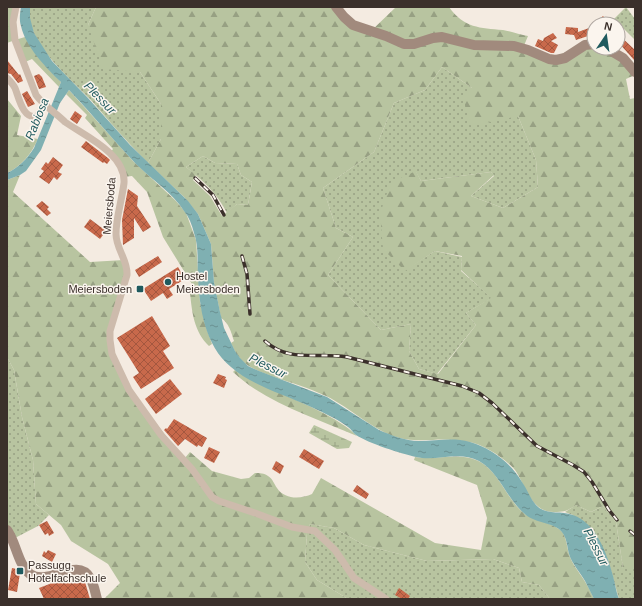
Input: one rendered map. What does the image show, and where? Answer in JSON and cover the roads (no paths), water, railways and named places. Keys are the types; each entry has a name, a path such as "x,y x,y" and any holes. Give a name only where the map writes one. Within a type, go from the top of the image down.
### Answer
{"main road":[{"path":"336,7 347,20 356,27 381,34 407,44 442,37 474,45 501,45 518,47 546,58 556,60 565,58 586,44"},
{"path":"620,56 635,72"},
{"path":"7,530 13,540 24,568 32,575 41,578 74,570 82,571 88,574 98,599"}],"street":[{"name":"Meiersboda","path":"16,7 13,28 17,47 35,92 47,106 59,115 65,122 110,153 118,162 122,171 124,182 116,237 126,266 126,279 110,330 110,346 124,380 135,398 161,435 192,469 212,497 219,501 255,513 292,528 316,532 335,550 354,578 386,599"},
{"path":"7,78 14,86 24,110 30,116 37,116 47,106"}],"water":[{"name":"Plessur","path":"21,7 30,7 30,18 34,33 52,61 88,98 130,145 188,201 198,214 211,244 214,282 224,328 235,351 248,366 327,397 379,430 393,436 414,441 451,439 464,441 478,445 493,452 500,457 517,475 536,505 549,512 573,515 581,519 594,532 604,549 611,567 619,599 594,599 585,581 570,558 566,539 563,533 554,526 530,518 519,509 493,472 479,461 463,456 432,458 416,457 377,445 356,435 348,427 334,418 258,385 231,367 215,348 205,325 200,300 197,244 190,221 174,198 136,164 69,90 60,103 41,150 26,171 7,180 7,173 22,163 34,148 61,82 43,64 23,34 20,24"}],"railway":[{"path":"195,178 213,195 224,215"},
{"path":"242,256 247,274 250,314"},
{"path":"265,341 274,348 284,352 304,355 347,357 462,386 479,393 492,403 537,446 584,472 617,520"},
{"path":"630,531 635,535"}],"place":[{"name":"Hostel Meiersboden","path":"168,282"},
{"name":"Meiersboden","path":"140,289"},
{"name":"Passugg, Hotelfachschule","path":"20,571"}],"water label":[{"name":"Rabiosa","path":"37,119"}]}
